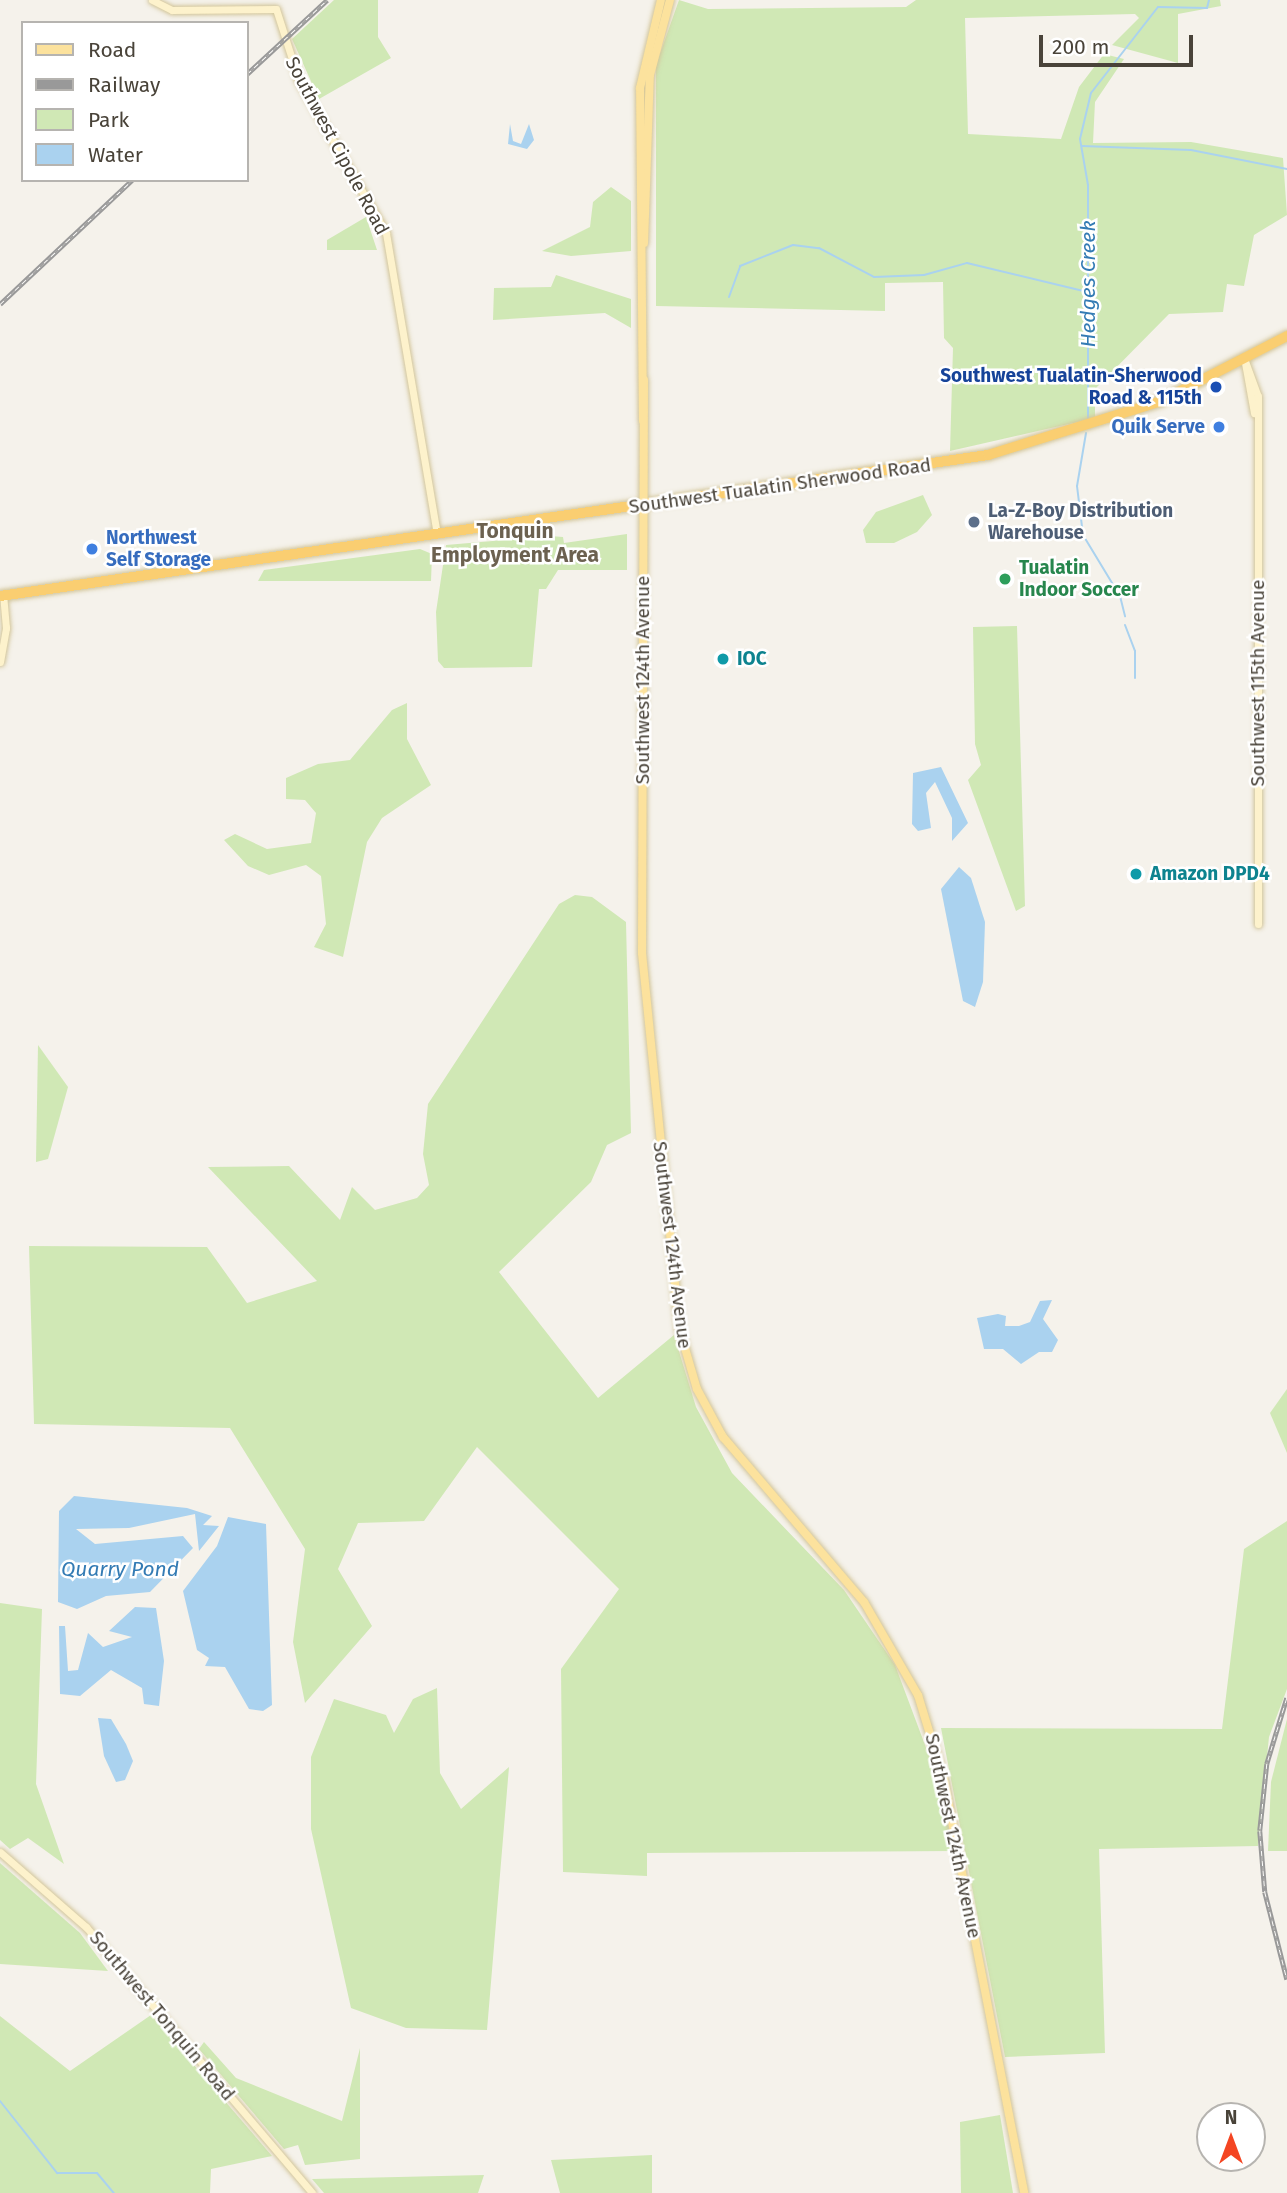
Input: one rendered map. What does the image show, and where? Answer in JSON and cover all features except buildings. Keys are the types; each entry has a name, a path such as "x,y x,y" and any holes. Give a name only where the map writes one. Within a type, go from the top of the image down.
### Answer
{"highway":[{"name":"Southwest Tualatin Sherwood Road","path":"1,595 988,455 1131,412 1245,361 1287,336"}],"main road":[{"name":"Southwest 124th Avenue","path":"661,0 640,88 644,243 645,1008 682,1342 723,1437 864,1602 918,1695 944,1780 1024,2193"},
{"name":"Southwest 124th Avenue","path":"644,243 650,75 670,0"}],"street":[{"path":"152,0 172,10 276,9 282,0"},
{"name":"Southwest Cipole Road","path":"276,9 299,81 386,233 437,534"},
{"name":"Southwest 115th Avenue","path":"1245,361 1256,384 1258,442 1258,924"},
{"path":"0,662 6,628 1,595"},
{"name":"Southwest Tonquin Road","path":"0,1852 86,1927 312,2193"}],"green space":[{"path":"334,0 378,0 378,37 391,58 319,99 292,39"},
{"path":"679,0 708,9 906,7 916,0 1220,0 1221,6 1178,14 1178,63 1112,45 1139,18 1135,14 965,18 968,134 1061,139 1079,87 1104,54 1124,59 1095,102 1093,143 1191,142 1283,158 1287,215 1254,235 1244,286 1227,284 1223,312 1169,314 1095,389 1095,418 950,451 953,348 944,338 943,282 885,283 885,311 656,306 656,65"},
{"path":"611,187 631,201 631,251 571,256 542,251 590,227 593,202"},
{"path":"366,217 377,250 327,250 327,240"},
{"path":"556,275 631,299 631,328 605,313 493,320 494,288 551,287"},
{"path":"923,495 932,515 917,532 894,543 866,543 863,530 876,512"},
{"path":"627,534 627,570 558,570 546,589 539,589 532,667 444,668 438,661 436,612 446,545 550,536 563,537 564,543"},
{"path":"420,549 432,554 431,581 258,581 264,570"},
{"path":"1017,626 1025,906 1016,911 968,780 981,765 975,744 973,627"},
{"path":"407,703 407,739 431,785 382,818 367,842 343,957 314,947 326,924 321,876 306,865 269,875 248,866 224,840 235,834 267,849 311,843 316,813 305,800 286,799 286,778 318,764 350,760 392,710"},
{"path":"575,895 592,897 626,922 631,1133 607,1145 591,1182 499,1272 598,1398 674,1335 696,1407 732,1473 844,1590 895,1665 937,1777 954,1851 647,1853 647,1876 563,1872 561,1669 619,1589 477,1447 424,1521 358,1523 338,1569 372,1626 305,1703 293,1642 305,1549 230,1428 34,1424 29,1246 207,1247 247,1303 317,1281 208,1167 289,1166 340,1220 352,1187 375,1210 417,1198 429,1185 423,1154 428,1104 559,904"},
{"path":"38,1045 68,1087 48,1159 36,1162"},
{"path":"1287,1389 1287,1453 1270,1413"},
{"path":"1287,1521 1287,1689 1269,1737 1258,1846 1099,1849 1105,2053 1005,2057 941,1728 1222,1729 1244,1549"},
{"path":"0,1603 42,1609 36,1784 64,1864 28,1838 10,1849 0,1840"},
{"path":"437,1688 440,1773 461,1809 509,1767 487,2030 406,2028 351,2008 311,1829 311,1757 334,1699 386,1715 394,1733 413,1699"},
{"path":"1287,1719 1287,1851 1268,1851 1271,1782"},
{"path":"0,1863 80,1933 108,1971 0,1964"},
{"path":"151,2015 272,2156 211,2169 210,2193 0,2193 0,2016 70,2071"},
{"path":"204,2042 236,2078 342,2121 360,2048 360,2159 305,2165 298,2145 284,2149 199,2049"},
{"path":"1000,2115 1013,2193 961,2193 960,2122"},
{"path":"652,2155 652,2193 560,2193 551,2160"},
{"path":"484,2175 478,2193 324,2193 312,2179"}],"water":[{"path":"510,124 513,141 521,144 529,124 534,140 527,149 508,144"},
{"path":"941,767 968,823 952,841 952,818 935,782 926,793 931,828 918,831 912,824 913,773"},
{"path":"959,867 971,878 985,922 983,982 975,1007 963,1001 941,889"},
{"path":"1052,1300 1043,1319 1058,1340 1052,1352 1039,1352 1021,1364 1003,1349 984,1349 977,1318 998,1314 1006,1316 1005,1326 1019,1326 1030,1322 1040,1301"},
{"name":"Quarry Pond","path":"74,1496 187,1508 212,1516 203,1525 219,1526 199,1551 195,1514 129,1528 76,1529 95,1544 183,1536 193,1548 150,1592 106,1596 77,1609 58,1602 59,1511"},
{"path":"228,1517 266,1524 272,1705 263,1711 249,1709 225,1667 205,1666 209,1658 197,1650 183,1591 217,1546"},
{"path":"135,1607 156,1608 164,1661 159,1706 144,1704 142,1688 111,1670 80,1696 60,1694 59,1626 65,1626 68,1671 78,1670 88,1633 103,1647 132,1637 109,1631"},
{"path":"98,1718 111,1719 126,1744 133,1761 125,1780 116,1782 104,1756"}],"waterway":[{"name":"Hedges Creek","path":"1088,419 1088,185 1080,139 1091,93 1158,7 1207,8 1209,0"},
{"name":"Hedges Creek","path":"1082,146 1191,150 1287,169"},
{"path":"729,297 740,266 793,245 819,248 874,277 924,275 967,263 1088,292"},
{"name":"Hedges Creek","path":"1086,433 1077,486 1083,535 1120,596 1125,616"},
{"name":"Hedges Creek","path":"1125,625 1135,651 1135,678"},
{"path":"0,2101 57,2173 97,2173 114,2193"}],"railway":[{"path":"248,73 327,0"},
{"path":"0,304 130,182"},
{"path":"1287,1698 1267,1764 1260,1831 1265,1892 1287,1979"}],"place":[{"name":"Southwest Tualatin-Sherwood Road & 115th","path":"1216,387"},
{"name":"Quik Serve","path":"1219,427"},
{"name":"La-Z-Boy Distribution Warehouse","path":"974,522"},
{"name":"Northwest Self Storage","path":"92,549"},
{"name":"Tualatin Indoor Soccer","path":"1005,579"},
{"name":"IOC","path":"723,659"},
{"name":"Amazon DPD4","path":"1136,874"}],"district":[{"name":"Tonquin Employment Area","path":"515,543"}]}
